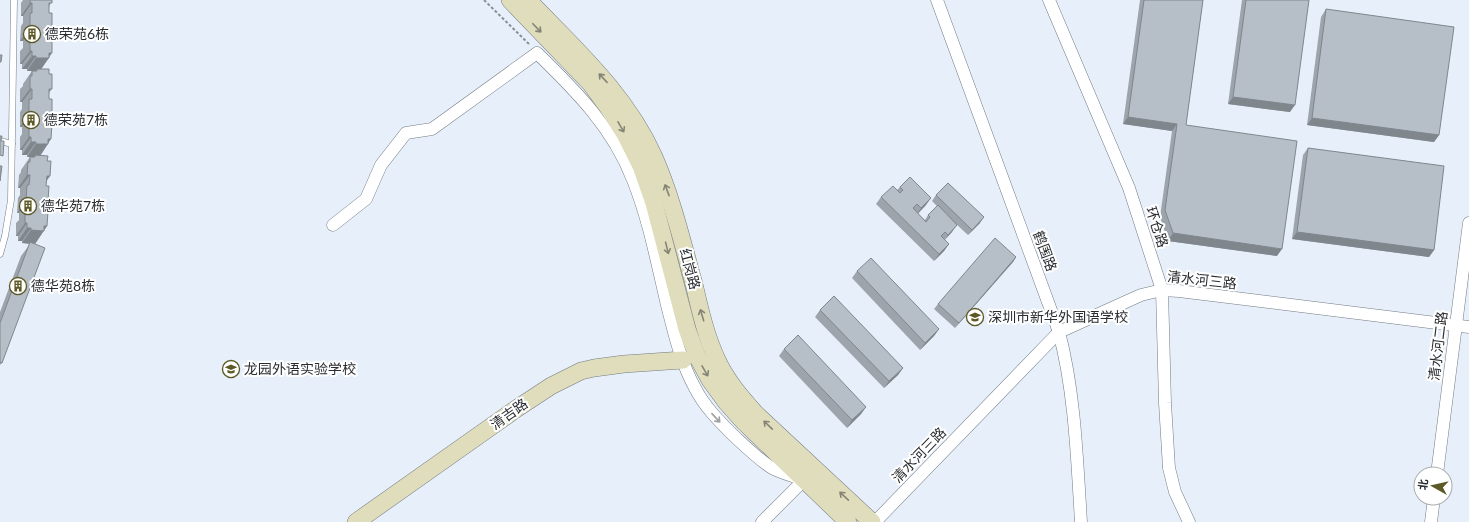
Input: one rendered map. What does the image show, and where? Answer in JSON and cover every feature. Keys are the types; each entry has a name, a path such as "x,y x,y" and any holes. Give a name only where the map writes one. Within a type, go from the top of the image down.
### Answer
{"main road":[{"name":"红岗路","path":"510,0 581,73 598,94 616,120 641,166 654,203 687,329 703,368 718,391 734,411 848,522"},
{"name":"红岗路","path":"528,0 607,82 646,141 669,196 708,336 725,376 755,413 874,522"},
{"name":"清吉路","path":"356,522 516,408 557,383 581,371 624,364 683,360"}],"street":[{"name":"鹤围路","path":"937,0 1059,332 1065,356 1069,384 1081,522"},
{"name":"环仓路","path":"1049,0 1129,188 1162,290 1165,403 1169,468 1175,492 1189,522"},
{"path":"333,225 366,199 381,164 406,133 432,129 537,53 572,87 594,112 606,129 624,161 632,179 647,223 681,356 697,393 713,414 742,443 774,469 804,480 762,522"},
{"name":"清水河二路","path":"1438,466 1469,222"},
{"name":"清水河三路","path":"874,522 1059,332 1141,295 1162,290 1469,327"},
{"path":"1431,522 1433,506"}],"lane":[{"path":"0,254 9,218 11,200 14,0"},
{"path":"0,141 12,144"}],"path":[{"path":"484,0 537,53"}],"building":[{"path":"30,0 52,0 52,3 49,3 49,13 52,13 52,28 49,28 49,38 52,38 52,53 49,53 49,58 36,58 36,56 32,56 32,51 30,51 32,28 30,28 30,13 32,13 32,3 30,3"},
{"path":"1144,0 1203,0 1186,125 1297,141 1282,249 1173,233 1165,210 1177,124 1128,117"},
{"path":"1246,0 1309,0 1295,105 1233,97"},
{"path":"1326,9 1454,27 1439,135 1312,118"},
{"path":"0,55 2,55 1,62 0,62"},
{"path":"37,69 49,69 49,74 52,74 52,89 49,89 49,99 52,99 52,114 49,114 49,124 52,124 51,139 48,139 48,144 36,144 36,142 31,142 31,137 29,137 31,114 29,114 29,99 32,99 30,76 32,76 32,71 37,71"},
{"path":"0,136 2,136 1,141 4,141 3,156 0,155"},
{"path":"1308,148 1444,166 1434,250 1297,232"},
{"path":"35,155 48,156 47,161 51,161 50,176 47,176 46,186 49,186 48,201 46,201 45,211 48,211 47,226 44,226 44,231 31,230 31,228 27,228 27,223 25,223 25,210 28,210 28,200 26,200 27,185 29,185 30,175 27,175 28,162 30,162 30,157 35,157"},
{"path":"0,166 2,166 0,181"},
{"path":"910,177 931,198 921,208 917,204 913,208 926,222 930,217 928,215 938,205 957,225 948,235 945,232 941,236 949,244 939,254 881,197 893,186 900,193 903,190 900,187"},
{"path":"948,183 984,217 972,230 936,195"},
{"path":"995,238 1016,257 959,323 938,304"},
{"path":"30,242 45,248 2,363 0,362 0,323"},
{"path":"871,258 939,329 925,343 857,271"},
{"path":"834,296 903,368 889,381 820,310"},
{"path":"798,335 866,407 852,420 784,349"}],"place":[{"name":"德荣苑6栋","path":"32,34"},
{"name":"德荣苑7栋","path":"31,120"},
{"name":"德华苑7栋","path":"28,206"},
{"name":"德华苑8栋","path":"18,286"},
{"name":"深圳市新华外国语学校","path":"975,317"},
{"name":"龙园外语实验学校","path":"231,369"}]}
